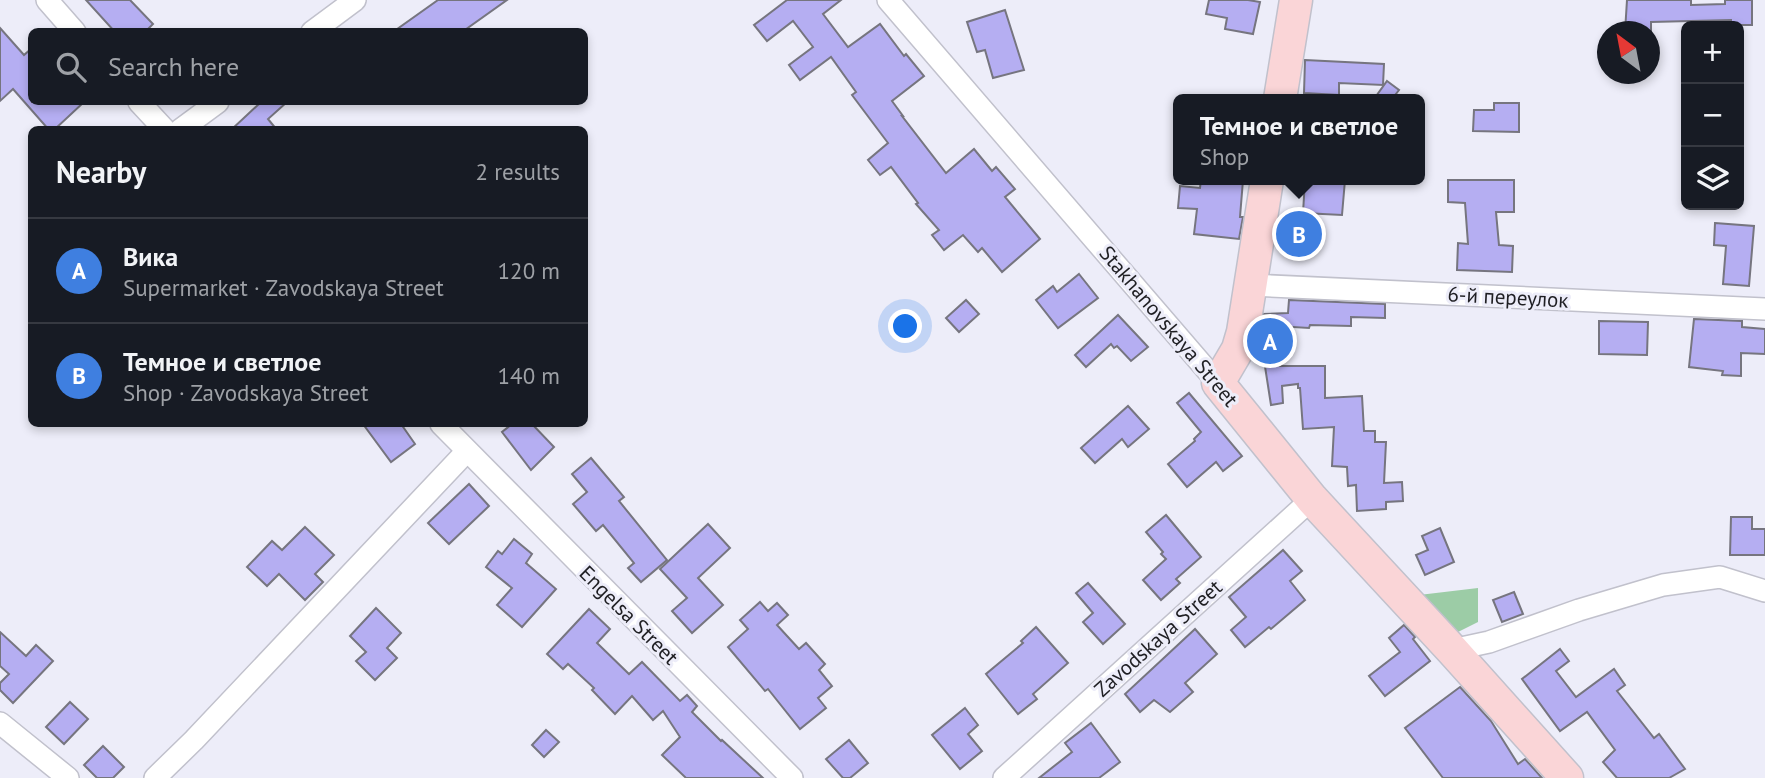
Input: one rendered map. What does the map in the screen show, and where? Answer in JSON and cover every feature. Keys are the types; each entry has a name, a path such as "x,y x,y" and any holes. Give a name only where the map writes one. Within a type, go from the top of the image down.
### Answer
{"street":[{"path":"47,0 72,28"},
{"path":"318,28 355,0"},
{"name":"Stakhanovskaya Street","path":"888,0 1218,383 1312,499 1567,778"},
{"path":"1281,94 1296,0"},
{"path":"142,105 161,126"},
{"path":"185,126 214,105"},
{"path":"1218,383 1238,349 1244,332 1266,185"},
{"name":"6-й переулок","path":"1251,285 1765,309"},
{"name":"Engelsa Street","path":"444,427 792,778"},
{"path":"155,778 467,451"},
{"name":"Zavodskaya Street","path":"1004,778 1312,499"},
{"path":"1452,650 1489,642 1579,610 1663,585 1720,577 1765,591"},
{"path":"0,723 68,778"}],"green space":[{"path":"1478,588 1478,622 1454,634 1419,595"}],"building":[{"path":"86,0 130,0 153,24 149,28 111,28"},
{"path":"438,0 507,0 468,28 399,28"},
{"path":"787,0 841,0 823,14 848,47 880,24 904,56 906,54 924,76 892,101 902,116 946,173 974,149 992,171 996,167 1015,189 1005,197 1040,239 1002,272 982,248 978,252 963,235 944,250 932,235 939,230 916,204 918,203 891,167 880,175 868,160 888,143 852,95 856,92 831,57 800,80 789,65 813,47 793,21 767,41 754,25"},
{"path":"1209,0 1260,2 1253,34 1225,29 1227,18 1206,14"},
{"path":"1627,0 1691,0 1691,5 1725,4 1725,0 1752,0 1752,25 1731,20 1626,21"},
{"path":"1005,10 1024,70 993,78 985,50 977,52 967,22"},
{"path":"0,28 24,55 28,52 28,105 81,105 58,126 45,126 13,89 0,101"},
{"path":"1305,60 1384,64 1383,85 1339,83 1339,94 1304,93"},
{"path":"1387,81 1399,90 1396,94 1378,94"},
{"path":"1494,103 1519,103 1519,132 1473,131 1474,110 1494,110"},
{"path":"258,105 284,105 268,119 274,126 235,126"},
{"path":"1448,180 1514,180 1514,212 1496,212 1499,245 1513,246 1512,272 1457,270 1458,243 1468,244 1465,203 1448,202"},
{"path":"1200,185 1243,185 1240,217 1243,217 1239,239 1194,234 1197,209 1178,208 1180,186 1200,188"},
{"path":"1305,185 1345,185 1342,215 1303,213"},
{"path":"1288,223 1313,227 1310,245 1286,241"},
{"path":"1715,223 1754,226 1749,286 1723,284 1726,246 1714,245"},
{"path":"1079,274 1098,298 1058,328 1036,300 1053,286 1057,292"},
{"path":"966,300 979,314 959,332 946,318"},
{"path":"1289,300 1385,304 1385,318 1351,317 1351,326 1277,326 1280,366 1325,366 1325,398 1362,396 1364,431 1375,431 1375,442 1386,442 1384,483 1402,482 1403,501 1386,502 1386,509 1357,511 1356,485 1348,486 1347,467 1332,466 1334,427 1303,429 1298,384 1282,386 1283,403 1271,405 1260,339 1264,314 1288,313"},
{"path":"1118,315 1148,347 1131,361 1117,346 1114,348 1111,344 1086,367 1075,355"},
{"path":"1694,319 1742,321 1742,327 1765,329 1765,354 1741,353 1741,376 1722,375 1723,371 1689,367"},
{"path":"1599,321 1648,322 1647,355 1599,354"},
{"path":"1189,393 1242,456 1223,471 1216,462 1187,487 1168,464 1195,441 1201,432 1177,403"},
{"path":"1128,406 1149,429 1128,447 1122,439 1095,463 1081,448"},
{"path":"365,427 403,427 415,444 391,462"},
{"path":"508,427 535,427 554,447 531,470 502,432"},
{"path":"591,458 624,497 619,501 667,560 641,582 628,568 634,563 603,525 596,531 573,504 587,492 572,474"},
{"path":"469,484 489,506 449,544 428,523"},
{"path":"1166,515 1201,557 1176,579 1180,583 1161,600 1143,580 1166,559 1146,532"},
{"path":"1731,517 1752,517 1752,529 1765,529 1765,555 1730,555"},
{"path":"708,524 730,548 698,578 723,605 692,633 672,611 687,598 660,569"},
{"path":"305,527 334,555 315,574 323,582 305,600 279,574 267,586 247,567 272,541 282,550"},
{"path":"1440,528 1454,562 1425,575 1416,555 1428,550 1422,536"},
{"path":"514,539 532,554 526,563 556,589 522,627 497,605 512,588 486,567 498,551 502,554"},
{"path":"1283,550 1302,571 1290,581 1305,600 1245,647 1231,630 1246,617 1229,597"},
{"path":"1088,583 1125,624 1103,644 1083,622 1093,613 1076,593"},
{"path":"1514,592 1523,614 1502,622 1493,600"},
{"path":"760,602 768,611 777,603 788,615 777,625 799,649 806,643 825,664 819,670 832,686 818,698 826,708 800,729 768,689 765,691 728,647 748,629 740,620"},
{"path":"376,608 401,633 387,648 397,658 375,680 356,661 366,652 350,636"},
{"path":"589,609 610,629 597,643 629,674 642,662 680,701 687,695 697,706 692,712 763,778 686,778 662,755 680,737 663,711 653,720 632,696 615,714 592,690 594,688 568,664 563,669 547,654"},
{"path":"1404,625 1430,661 1385,696 1369,676 1400,652 1389,638"},
{"path":"1036,627 1068,663 1033,694 1037,699 1018,714 986,674 1023,643 1021,641"},
{"path":"1195,629 1217,654 1185,683 1193,692 1170,712 1154,700 1140,712 1125,694"},
{"path":"0,632 26,656 36,645 53,661 13,703 0,690 0,683 9,674 0,666"},
{"path":"1560,649 1569,661 1556,671 1576,697 1614,669 1625,685 1617,691 1654,738 1659,734 1685,769 1669,778 1617,778 1603,762 1615,750 1587,712 1560,731 1522,679"},
{"path":"1460,687 1491,721 1518,764 1525,759 1542,778 1443,778 1405,728"},
{"path":"70,702 88,719 64,744 46,727"},
{"path":"965,708 978,725 968,734 982,751 960,769 932,735"},
{"path":"1091,723 1120,762 1099,778 1039,778 1072,752 1065,743"},
{"path":"546,730 559,742 544,757 532,745"},
{"path":"849,740 868,763 850,778 843,778 826,759"},
{"path":"103,746 124,767 113,778 97,778 84,765"}],"place":[{"name":"Темное и светлое","path":"1299,234"},
{"name":"Вика","path":"1270,341"}]}
